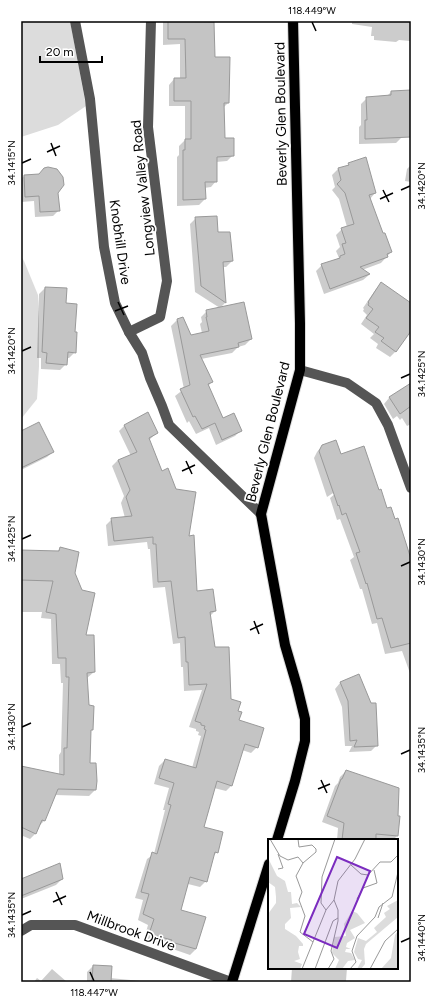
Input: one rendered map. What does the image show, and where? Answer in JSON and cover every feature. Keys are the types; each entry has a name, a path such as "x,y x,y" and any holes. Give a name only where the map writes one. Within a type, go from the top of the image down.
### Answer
{"main road":[{"name":"Beverly Glen Boulevard","path":"277,839 295,781 305,741 305,719 285,645 261,514 300,370 293,21"},
{"path":"231,982 268,867"}],"street":[{"name":"Knobhill Drive","path":"76,21 90,99 104,247 115,303 129,332 142,353 150,378 169,425 261,514"},
{"name":"Longview Valley Road","path":"129,332 160,317 167,281 148,126 151,21"},
{"path":"300,370 348,383 376,403 388,425 411,488"},
{"name":"Millbrook Drive","path":"21,931 31,925 75,925 231,982"}],"shaded area":[{"path":"21,21 70,21 86,106 58,125 21,137"},
{"path":"21,256 38,295 39,366 37,399 21,419"}],"building":[{"path":"168,21 214,22 215,57 230,57 229,103 224,103 225,138 234,138 234,156 217,157 217,182 205,182 206,199 183,200 183,150 185,150 185,139 191,139 191,101 174,101 174,78 186,78 185,39 168,39"},
{"path":"411,90 411,137 365,139 365,120 367,120 366,97 391,95 391,91"},
{"path":"366,157 376,193 369,195 383,233 385,233 392,252 387,254 388,257 360,267 370,274 330,289 321,264 340,258 340,256 345,254 342,244 346,243 341,228 354,224 345,193 337,184 341,180 338,168 349,165 348,163"},
{"path":"48,167 57,169 63,177 64,185 58,193 60,211 40,212 39,196 25,197 24,175 39,174 44,168"},
{"path":"217,216 218,232 230,232 233,261 223,262 226,303 201,286 195,217"},
{"path":"381,282 411,303 411,331 396,352 381,341 384,338 375,332 379,327 366,318 373,309 368,305 368,302"},
{"path":"45,287 67,288 66,303 77,304 75,332 77,332 76,353 68,352 67,365 46,363 47,353 42,352"},
{"path":"244,302 252,339 238,343 239,347 200,355 213,382 208,384 223,418 234,413 242,431 222,440 215,423 202,429 195,416 193,417 180,389 190,385 177,319 183,317 191,335 209,331 206,310"},
{"path":"411,383 411,406 400,414 389,397"},
{"path":"148,412 158,433 149,438 162,471 168,468 176,489 196,492 189,536 194,535 197,591 213,589 216,611 210,612 215,647 229,647 231,699 241,702 238,711 242,712 239,720 264,728 258,748 245,744 232,786 217,781 204,827 223,832 218,853 215,852 207,882 190,877 181,910 206,917 196,949 171,942 172,940 149,934 154,919 143,914 149,894 141,892 152,852 157,854 171,805 168,804 174,783 159,778 165,759 196,768 206,730 204,729 205,726 195,721 207,684 189,685 185,637 178,638 171,581 158,582 156,544 153,544 153,537 114,541 111,518 132,516 126,497 130,490 118,460 137,452 124,425"},
{"path":"39,422 54,452 21,468 21,431"},
{"path":"336,440 341,454 364,446 379,490 381,489 387,508 391,507 395,519 398,518 411,559 411,643 391,648 382,618 377,619 367,583 366,584 356,553 360,552 346,513 342,515 339,505 338,506 319,451 322,445"},
{"path":"60,547 79,552 75,573 82,590 95,593 86,635 94,635 95,672 87,673 89,705 94,706 93,730 91,730 90,763 96,763 97,781 96,790 58,789 45,821 42,820 36,834 21,827 21,766 64,775 64,748 67,748 69,677 66,677 66,658 58,658 56,614 46,612 53,581 21,580 21,550 59,551"},
{"path":"359,674 371,703 376,703 378,746 354,747 357,740 350,741 348,701 340,682"},
{"path":"346,770 399,788 398,816 400,816 398,836 376,834 376,839 342,839 344,823 327,816"},
{"path":"60,863 63,879 21,896 21,879"},
{"path":"93,965 112,966 111,982 92,982"}]}
